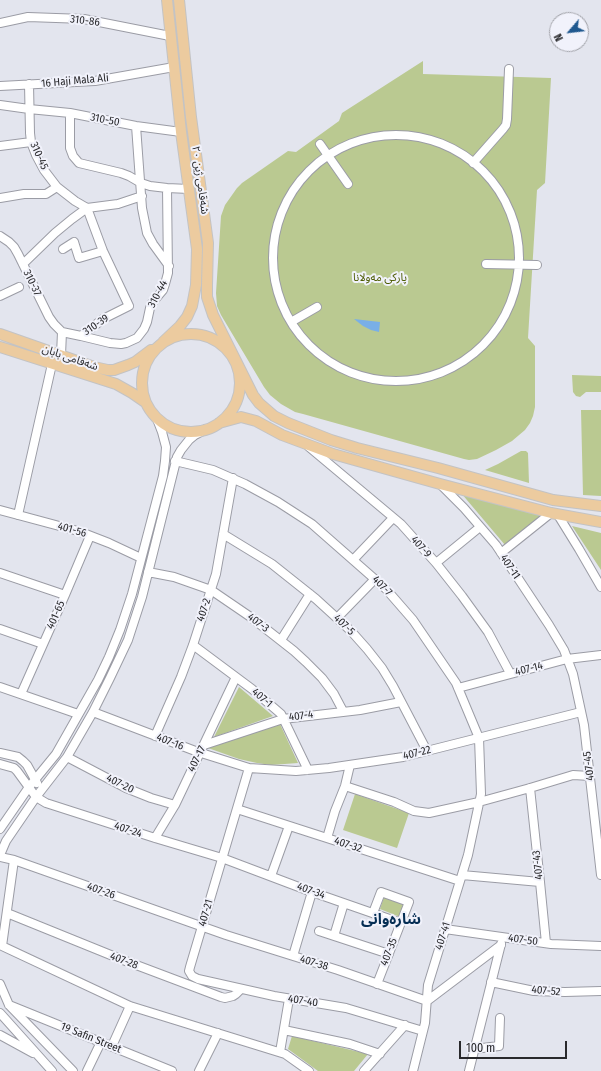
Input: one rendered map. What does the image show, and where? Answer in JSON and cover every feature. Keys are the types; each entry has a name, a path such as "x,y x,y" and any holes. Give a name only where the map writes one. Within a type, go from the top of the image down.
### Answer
{"main road":[{"name":"شەقامی ژین ٢٠","path":"161,343 180,326 187,317 192,306 196,285 197,248 181,132 167,0"},
{"name":"شەقامی ژین ٢٠","path":"179,0 193,131 208,243 208,297 213,315 233,356"},
{"name":"شەقامی بابان","path":"0,334 102,369 114,370 135,362 161,343"},
{"path":"600,522 554,514 333,454 282,435 256,421 241,417 193,432 180,431 157,419 145,402 142,390 144,365 150,354 161,343 173,336 200,334 216,340 233,356 253,395 259,403 274,416 294,425 331,440 357,448 438,468 554,500 601,506"},
{"name":"شەقامی بابان","path":"0,347 116,384 145,402"},
{"path":"219,423 235,404 239,392 240,379 233,356"},
{"path":"588,505 601,503"}],"street":[{"name":"310-86","path":"0,23 28,17 84,20 170,36"},
{"name":"16 Haji Mala Ali","path":"0,86 95,81 174,67"},
{"path":"473,163 506,124 509,69"},
{"name":"310-45","path":"29,84 31,142 39,162 57,187 87,208"},
{"name":"310-50","path":"0,105 70,113 136,126 181,132"},
{"path":"70,113 69,145 76,160 82,164 129,176 141,183 167,188 189,189"},
{"path":"136,126 142,208 147,233 169,266"},
{"path":"405,135 428,139 451,148 473,163 488,176 502,195 512,215 518,238 519,264 517,282 512,302 502,322 490,339 472,357 450,370 426,379 401,382 376,380 351,374 329,362 309,346 293,326 281,304 274,279 273,254 276,229 284,205 298,184 315,165 335,151 357,141 381,136 405,135"},
{"path":"0,146 31,142"},
{"path":"320,144 348,184"},
{"path":"0,198 24,194 46,194 57,187"},
{"name":"310-44","path":"81,336 116,344 126,343 137,338 144,329 152,303 163,290 169,266 167,188"},
{"path":"23,264 55,233 87,208 118,204 142,196"},
{"path":"63,249 74,242 79,258 103,251 87,208"},
{"name":"310-37","path":"0,236 14,247 49,316 62,332"},
{"name":"310-39","path":"62,332 81,336 103,319 129,306 103,251"},
{"path":"486,264 537,265"},
{"path":"0,296 19,287"},
{"path":"291,322 316,307"},
{"path":"61,356 62,332"},
{"path":"18,515 52,364"},
{"path":"0,829 29,787 56,754 98,680 114,644 132,594 163,476 166,447 157,419"},
{"path":"0,856 6,841 67,757 93,712 110,678 128,640 142,597 176,461 181,450 189,440 206,429"},
{"name":"407-9","path":"305,444 401,524 436,563 488,632 510,673"},
{"name":"407-7","path":"176,461 213,470 233,478 278,502 312,524 386,588 413,620 456,683 479,738 480,802"},
{"name":"407-2","path":"155,736 181,677 216,574 233,478"},
{"name":"407-11","path":"440,484 496,545 549,625 564,650 567,659"},
{"name":"401-56","path":"0,510 78,531 141,558"},
{"path":"501,553 554,514 579,549 601,587"},
{"path":"353,560 393,518"},
{"path":"436,563 480,527"},
{"name":"407-5","path":"223,534 272,564 310,594 351,631 382,668 402,702 427,751"},
{"name":"401-65","path":"21,694 90,536"},
{"name":"407-3","path":"148,572 174,577 211,590 252,618 281,640 322,678 334,694 343,712"},
{"path":"0,573 65,595"},
{"path":"337,618 376,579"},
{"path":"281,640 310,594"},
{"path":"0,629 44,644"},
{"name":"407-1","path":"193,645 252,689 281,714 308,770"},
{"name":"407-14","path":"458,688 567,659 601,655"},
{"name":"407-45","path":"567,659 573,674 584,725 599,836 601,875"},
{"name":"407-17","path":"155,838 175,805 236,677"},
{"path":"0,686 78,714"},
{"name":"407-4","path":"204,745 283,718 360,710 402,702"},
{"name":"407-16","path":"93,712 200,753 249,768"},
{"name":"407-22","path":"249,768 296,771 403,757 581,712"},
{"path":"0,753 18,757 27,765 35,780 38,795"},
{"name":"407-20","path":"67,757 126,788 151,798 175,805"},
{"path":"0,764 14,768 29,787 38,795"},
{"path":"327,838 335,811 345,786 350,765"},
{"name":"407-21","path":"190,967 249,768"},
{"path":"345,786 394,802 414,811 429,813 480,802 573,775 590,776"},
{"name":"407-43","path":"530,788 546,943"},
{"name":"407-24","path":"38,795 46,803 222,858"},
{"name":"407-41","path":"414,1071 425,1023 428,985 468,855 480,802"},
{"name":"407-32","path":"237,809 327,838 461,878 540,882"},
{"path":"271,876 289,826"},
{"name":"407-26","path":"0,856 202,926"},
{"name":"407-34","path":"222,858 312,892 401,923"},
{"path":"14,860 1,945 130,1006 280,1052 309,1071"},
{"path":"293,956 312,892"},
{"name":"407-35","path":"373,913 380,892 409,902 377,984"},
{"path":"334,936 344,903"},
{"name":"407-28","path":"7,913 123,960 221,997 225,998 233,996 242,989"},
{"name":"407-38","path":"202,926 427,1001"},
{"name":"407-50","path":"445,929 502,941 601,946"},
{"path":"319,932 389,954"},
{"path":"469,1071 502,941"},
{"path":"427,1001 502,941"},
{"name":"407-40","path":"190,967 189,972 192,976 198,979 289,999 346,1008 423,1031"},
{"name":"407-52","path":"491,982 534,991 601,991"},
{"path":"0,984 9,1005 74,1071"},
{"path":"280,1052 289,999"},
{"name":"19 Safin Street","path":"9,1005 172,1071"},
{"path":"112,1046 130,1006"},
{"path":"0,1013 52,1071"},
{"path":"474,1049 499,1046 500,1018"},
{"path":"364,1071 405,1025"},
{"path":"284,1030 350,1044 380,1054"},
{"path":"199,1071 218,1033"},
{"path":"0,1035 38,1056"},
{"path":"87,1071 101,1042"}],"green space":[{"name":"پارکی مەولانا","path":"423,61 423,74 551,78 545,183 537,190 528,338 535,346 535,407 530,423 525,430 512,441 477,459 464,459 295,412 281,404 270,395 264,387 217,306 216,293 221,216 225,205 237,188 288,151 296,152 339,121 342,113"},
{"path":"572,375 601,376 601,392 586,392 580,397 576,396 573,392"},
{"path":"581,410 601,410 601,496 583,495"},
{"path":"521,451 526,451 528,453 529,483 485,470 498,464"},
{"path":"461,493 486,500 542,516 505,545"},
{"path":"572,526 601,533 601,570"},
{"path":"239,687 273,716 214,737"},
{"path":"280,724 298,763 271,765 257,763 239,759 208,748"},
{"path":"355,794 409,813 397,848 343,830"},
{"path":"384,897 404,904 400,917 380,909"},
{"path":"292,1036 368,1054 354,1071 318,1071 288,1049"}],"water":[{"path":"354,319 380,322 379,332 363,326"}],"district":[{"name":"شارەوانی","path":"391,920"}]}
